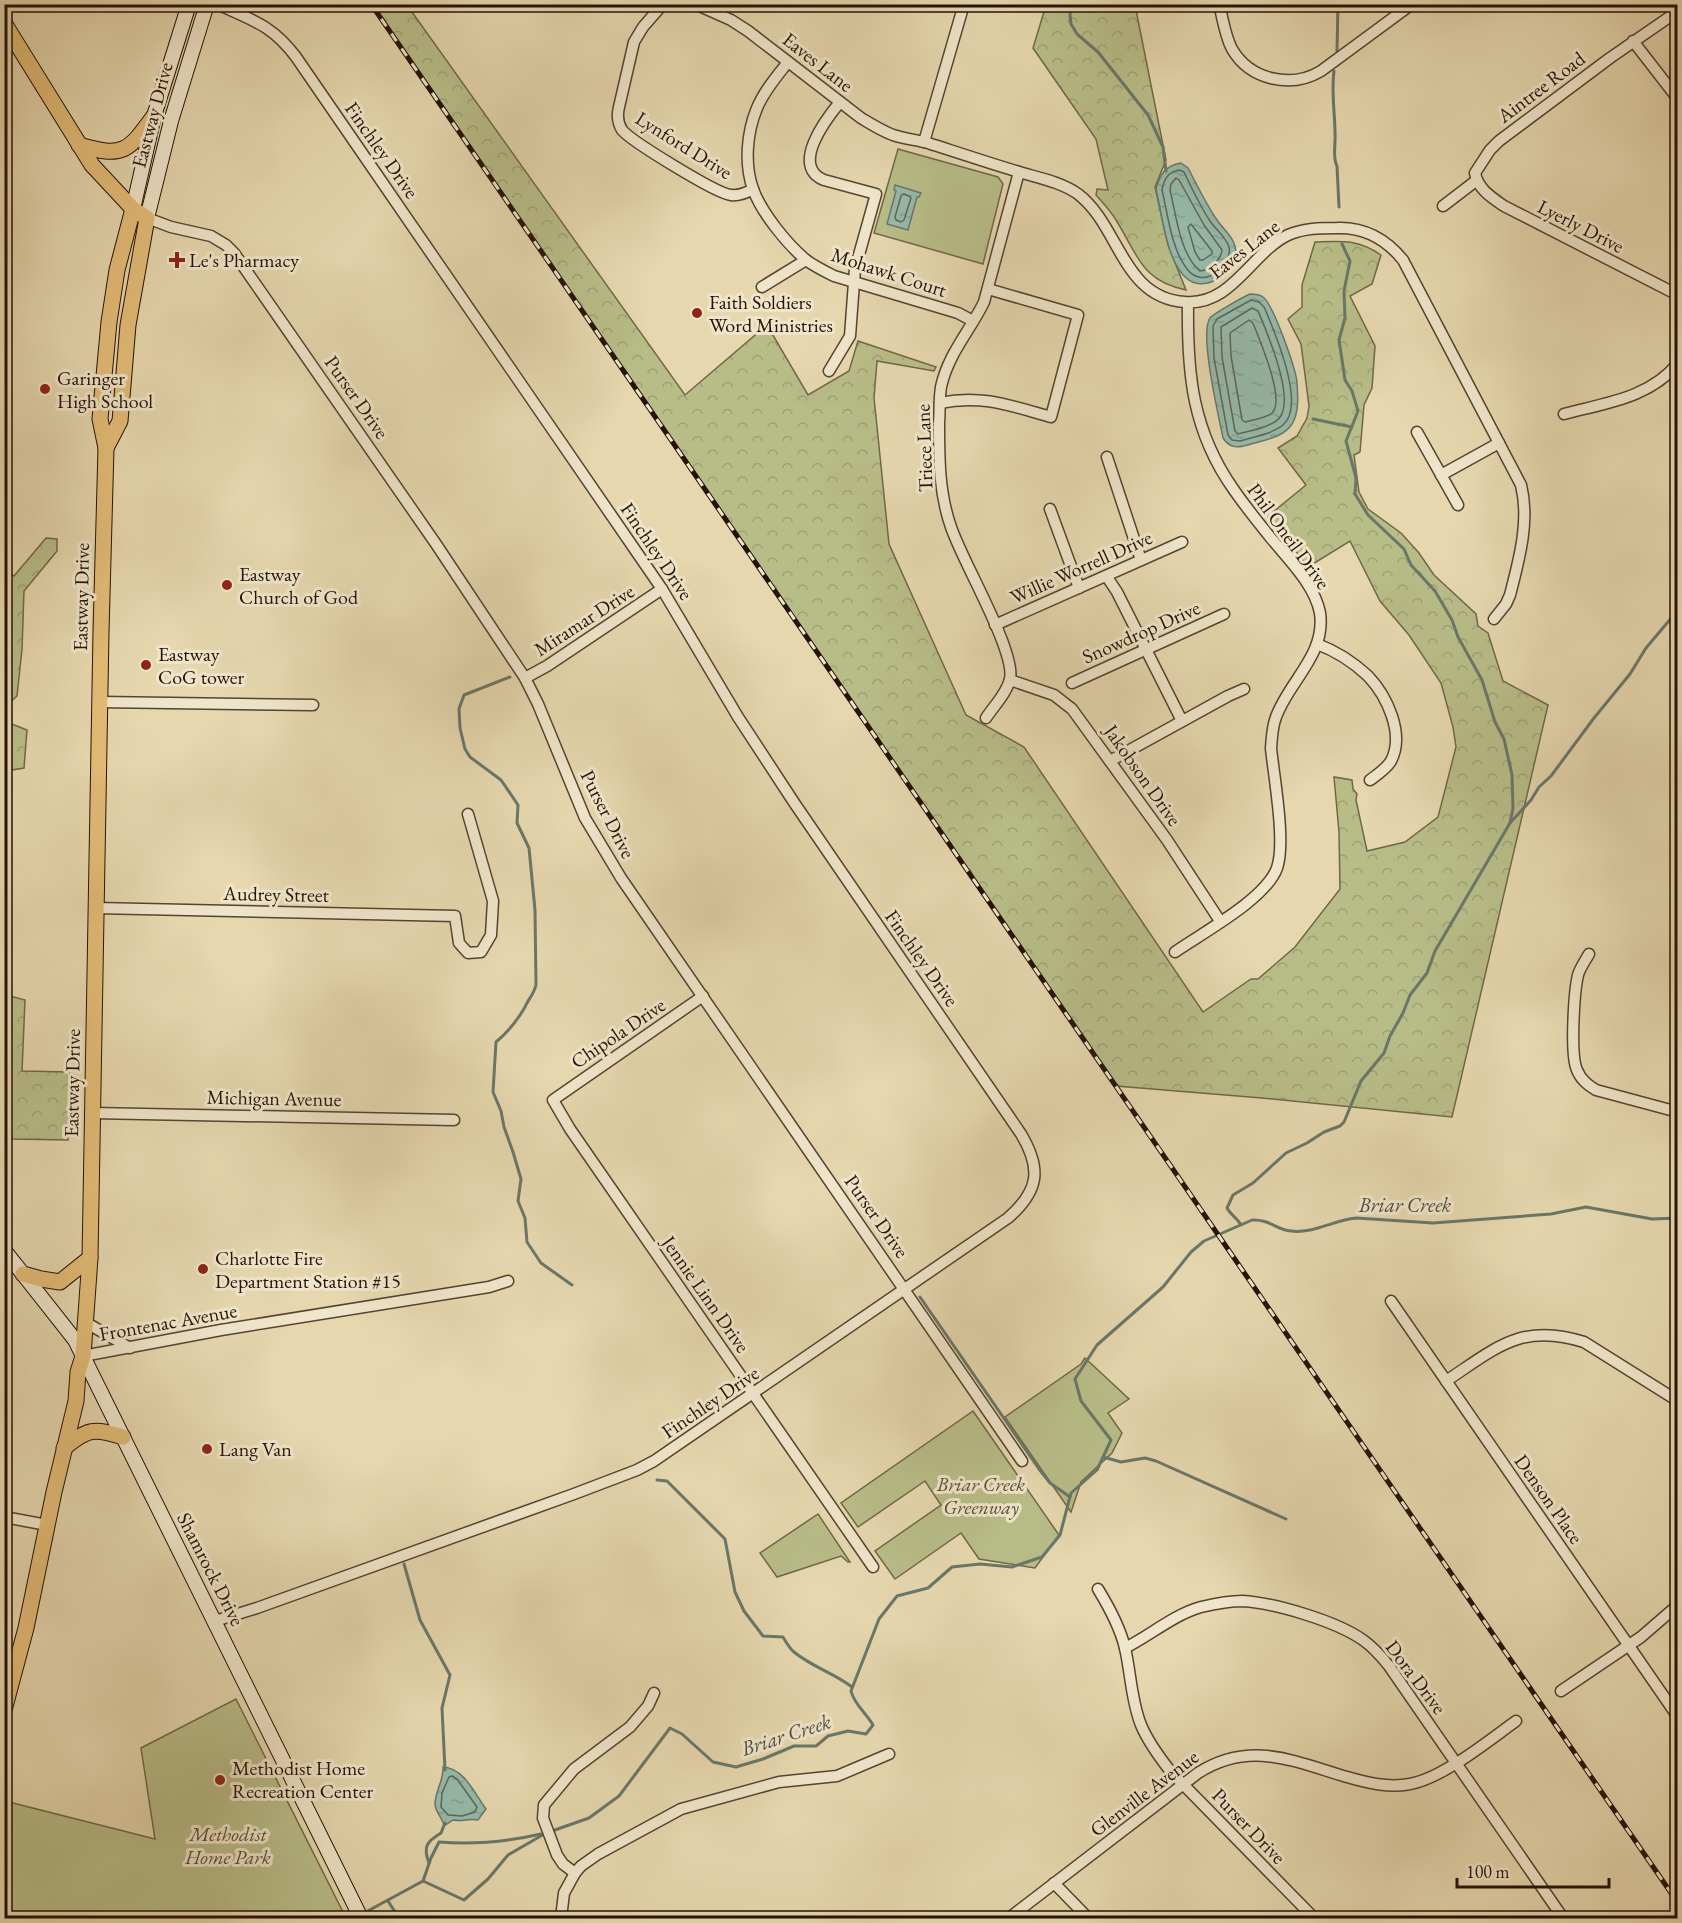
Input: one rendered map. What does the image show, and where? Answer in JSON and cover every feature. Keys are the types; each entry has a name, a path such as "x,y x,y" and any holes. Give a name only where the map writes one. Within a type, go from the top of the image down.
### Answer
{"main road":[{"path":"4,23 92,165 133,209 147,218"},
{"path":"79,144 103,152 122,150 135,142 154,116"},
{"name":"Eastway Drive","path":"4,1710 26,1628 76,1401 78,1372 83,1356 90,1258 106,465 106,448 99,418 117,270 133,209"},
{"name":"Eastway Drive","path":"106,448 120,421 128,325 147,218"},
{"path":"23,1274 60,1282 90,1258"},
{"path":"64,1448 82,1433 102,1431 123,1437"}],"street":[{"name":"Eastway Drive","path":"133,209 154,116 189,4"},
{"name":"Eastway Drive","path":"147,218 174,110 207,4"},
{"name":"Finchley Drive","path":"215,1621 268,1604 637,1470 654,1461 1017,1210 1024,1203 1035,1180 1034,1159 1021,1134 776,775 738,717 662,589 284,41 259,22 217,4"},
{"name":"Lynford Drive","path":"663,4 643,27 634,42 617,116 620,125 634,140 721,193 739,195 753,189"},
{"name":"Eaves Lane","path":"696,4 731,20 878,128 893,135 924,142 1065,186 1078,194 1101,218 1125,262 1144,285 1157,294 1174,301 1188,303 1220,293 1238,280 1277,242 1297,231 1350,227 1375,235 1386,242 1403,261 1521,485 1525,522 1509,595 1506,604 1494,619"},
{"path":"924,142 964,4"},
{"path":"1219,4 1231,48 1248,67 1274,79 1293,81 1306,79 1321,71 1412,4"},
{"name":"Aintree Road","path":"1443,206 1476,180 1475,173 1478,167 1499,141 1677,11"},
{"path":"1633,41 1677,99"},
{"name":"Mohawk Court","path":"788,62 761,98 751,125 748,157 753,189 776,226 806,260 834,276 958,313 973,321"},
{"path":"829,371 850,336 855,268 876,194 824,180 815,176 810,167 811,150 816,138 840,102"},
{"name":"Triece Lane","path":"1010,680 1008,655 951,528 946,509 940,472 940,403 941,389 949,362 984,302 1019,172"},
{"name":"Lyerly Drive","path":"1476,180 1482,189 1504,206 1677,295"},
{"name":"Purser Drive","path":"147,218 171,227 211,236 229,247 234,253 436,544 525,678 578,801 602,848 1022,1461"},
{"path":"762,287 806,260"},
{"path":"940,403 962,399 985,399 1051,417 1078,315 988,289"},
{"name":"Phil Oneil Drive","path":"1175,952 1257,896 1269,883 1276,869 1280,840 1271,748 1272,734 1283,702 1311,658 1317,644 1320,626 1320,613 1316,600 1306,583 1234,490 1220,469 1203,433 1195,408 1191,384 1188,303"},
{"path":"1564,414 1647,390 1668,375 1677,363"},
{"path":"1417,432 1458,505"},
{"path":"1441,475 1499,443"},
{"path":"1107,457 1142,560"},
{"path":"1050,509 1079,588"},
{"name":"Willie Worrell Drive","path":"995,625 1182,542"},
{"path":"1107,577 1117,592 1182,721"},
{"name":"Miramar Drive","path":"525,678 547,666 662,589"},
{"name":"Snowdrop Drive","path":"1072,683 1224,615"},
{"path":"1317,644 1345,658 1367,676 1388,707 1395,733 1395,749 1387,767 1370,780"},
{"path":"986,718 1010,680"},
{"name":"Jakobson Drive","path":"1010,680 1042,689 1063,701 1085,724 1167,840 1220,921"},
{"path":"1110,761 1244,689"},
{"path":"100,702 313,705"},
{"name":"Audrey Street","path":"96,908 455,915 459,943 468,953 481,952 491,935 493,901 468,814"},
{"path":"1589,954 1579,974 1575,992 1574,1061 1578,1074 1596,1090 1677,1112"},
{"name":"Chipola Drive","path":"553,1100 703,996"},
{"name":"Jennie Linn Drive","path":"553,1100 570,1129 873,1567"},
{"name":"Michigan Avenue","path":"93,1113 454,1120"},
{"name":"Shamrock Drive","path":"4,1251 75,1340 361,1918"},
{"name":"Frontenac Avenue","path":"83,1356 221,1330 478,1289 508,1281"},
{"name":"Denson Place","path":"1391,1301 1677,1717"},
{"path":"85,1322 130,1348"},
{"path":"1446,1381 1504,1343 1524,1336 1550,1335 1584,1342 1677,1401"},
{"path":"4,1517 47,1525"},
{"name":"Purser Drive","path":"1098,1589 1109,1607 1125,1648 1131,1691 1141,1724 1160,1757 1314,1918"},
{"name":"Dora Drive","path":"1125,1648 1179,1616 1201,1607 1225,1602 1263,1603 1326,1622 1355,1635 1378,1654 1456,1762 1563,1918"},
{"path":"1561,1691 1629,1646 1664,1619 1677,1605"},
{"path":"575,1873 560,1860 542,1810 549,1797 574,1769 630,1727 648,1706 654,1693"},
{"name":"Glenville Avenue","path":"1009,1918 1184,1784 1216,1763 1250,1755 1276,1756 1383,1786 1397,1786 1421,1782 1433,1777 1516,1721"},
{"path":"561,1918 564,1893 575,1873 598,1854 681,1809 779,1782 837,1776 889,1754"},
{"path":"1054,1883 1088,1918"}],"green space":[{"path":"372,5 407,5 685,395 767,325 808,395 849,371 858,341 936,367 934,371 877,361 874,398 889,544 966,715 1024,747 1203,1012 1251,979 1258,979 1295,947 1340,889 1339,832 1334,777 1352,780 1353,789 1357,794 1356,800 1367,851 1405,842 1438,817 1456,747 1441,683 1409,635 1380,601 1350,541 1308,567 1268,516 1306,485 1278,448 1297,436 1307,418 1309,406 1301,344 1288,319 1302,307 1302,285 1315,242 1342,241 1365,246 1381,255 1372,284 1350,296 1375,346 1372,388 1364,405 1360,452 1354,455 1359,492 1368,509 1401,533 1434,575 1476,614 1478,626 1488,633 1503,681 1548,705 1452,1117 1116,1086"},
{"path":"1046,5 1135,5 1166,160 1155,187 1168,245 1186,290 1159,280 1142,265 1114,217 1096,195 1097,189 1108,190 1096,139 1033,48"},
{"path":"898,149 998,177 1003,184 983,264 874,233"},
{"path":"46,538 57,539 57,551 24,591 22,649 17,696 5,707 5,570 14,576"},
{"path":"4,721 27,730 24,768 5,771"},
{"path":"5,954 9,956 6,995 25,1000 22,1071 70,1072 68,1140 12,1139 4,1096"},
{"name":"Briar Creek Greenway","path":"1085,1358 1129,1399 1108,1413 1122,1433 1112,1453 1081,1482 1071,1512 1005,1417 1081,1364"},
{"name":"Briar Creek Greenway","path":"973,1411 1059,1535 1035,1568 979,1559 961,1533 895,1579 875,1551 941,1505 925,1481 858,1527 841,1503"},
{"path":"818,1514 850,1562 841,1556 777,1577 760,1553"},
{"name":"Methodist Home Park","path":"236,1699 346,1918 5,1918 5,1801 155,1839 141,1748"}],"water":[{"path":"1181,163 1188,168 1209,208 1235,246 1233,262 1227,270 1220,277 1202,284 1193,282 1184,276 1173,258 1156,189 1164,172 1171,166"},
{"path":"895,185 921,193 917,197 908,230 887,224 896,191 894,190"},
{"path":"1250,294 1263,297 1278,324 1296,376 1296,415 1289,428 1279,435 1235,447 1223,438 1208,357 1207,327 1212,316"},
{"path":"443,1767 457,1772 473,1789 486,1809 478,1820 453,1820 444,1826 435,1804"}],"waterway":[{"path":"1073,4 1070,14 1071,24 1077,34 1098,52 1148,115 1163,147 1166,171"},
{"path":"1337,51 1338,4"},
{"path":"1334,71 1334,155 1337,166 1339,207"},
{"path":"1241,1225 1227,1208 1233,1195 1253,1183 1286,1153 1344,1122 1361,1081 1384,1053 1410,995 1427,973 1435,951 1510,823 1513,808 1512,775 1504,739 1495,722 1482,680 1458,637 1452,620 1435,591 1411,565 1404,549 1368,515 1355,494 1356,478 1346,441 1358,411 1352,391 1345,380 1339,340 1345,318 1344,291 1350,261 1342,244"},
{"path":"1313,419 1352,427"},
{"path":"1510,823 1531,800 1539,787 1551,776 1630,674 1646,648 1678,610"},
{"path":"510,677 464,695 459,709 460,728 465,749 470,757 501,780 518,805 517,823 529,848 535,910 536,985 519,1017 496,1042 493,1092 521,1179 518,1201 525,1218 527,1242 541,1263 572,1285"},
{"path":"552,1831 589,1818 619,1796 670,1728 682,1734 713,1762 736,1767 794,1746 816,1746 828,1736 848,1731 866,1734 873,1725 857,1704 851,1691 879,1619 897,1596 928,1588 952,1567 980,1564 1012,1567 1042,1557 1060,1535 1071,1493 1097,1470 1111,1440 1081,1401 1075,1379 1097,1345 1163,1287 1191,1252 1204,1241 1252,1220 1264,1221 1286,1230 1307,1231 1356,1218 1433,1223 1551,1214 1586,1207 1652,1219 1678,1218"},
{"path":"920,1297 1039,1469 1050,1483 1070,1497"},
{"path":"1103,1457 1121,1462 1145,1458 1156,1461 1286,1519"},
{"path":"657,1480 667,1481 725,1539 735,1592 744,1611 763,1636 783,1637 791,1649 801,1657 852,1687"},
{"path":"404,1564 420,1620 450,1675 442,1708 445,1770"},
{"path":"429,1863 426,1853 427,1845 441,1833 445,1823"},
{"name":"Briar Creek","path":"423,1881 464,1900 488,1879 508,1855 546,1833"},
{"path":"423,1881 439,1842 490,1842 541,1834"},
{"name":"Briar Creek","path":"364,1913 423,1881"},
{"path":"388,1901 399,1918"}],"railway":[{"path":"371,4 1678,1903"}],"place":[{"name":"Le's Pharmacy","path":"177,260"},
{"name":"Faith Soldiers Word Ministries","path":"697,313"},
{"name":"Garinger High School","path":"45,389"},
{"name":"Eastway Church of God","path":"227,585"},
{"name":"Eastway CoG tower","path":"146,665"},
{"name":"Charlotte Fire Department Station #15","path":"203,1269"},
{"name":"Lang Van","path":"207,1449"},
{"name":"Methodist Home Recreation Center","path":"220,1780"}]}
